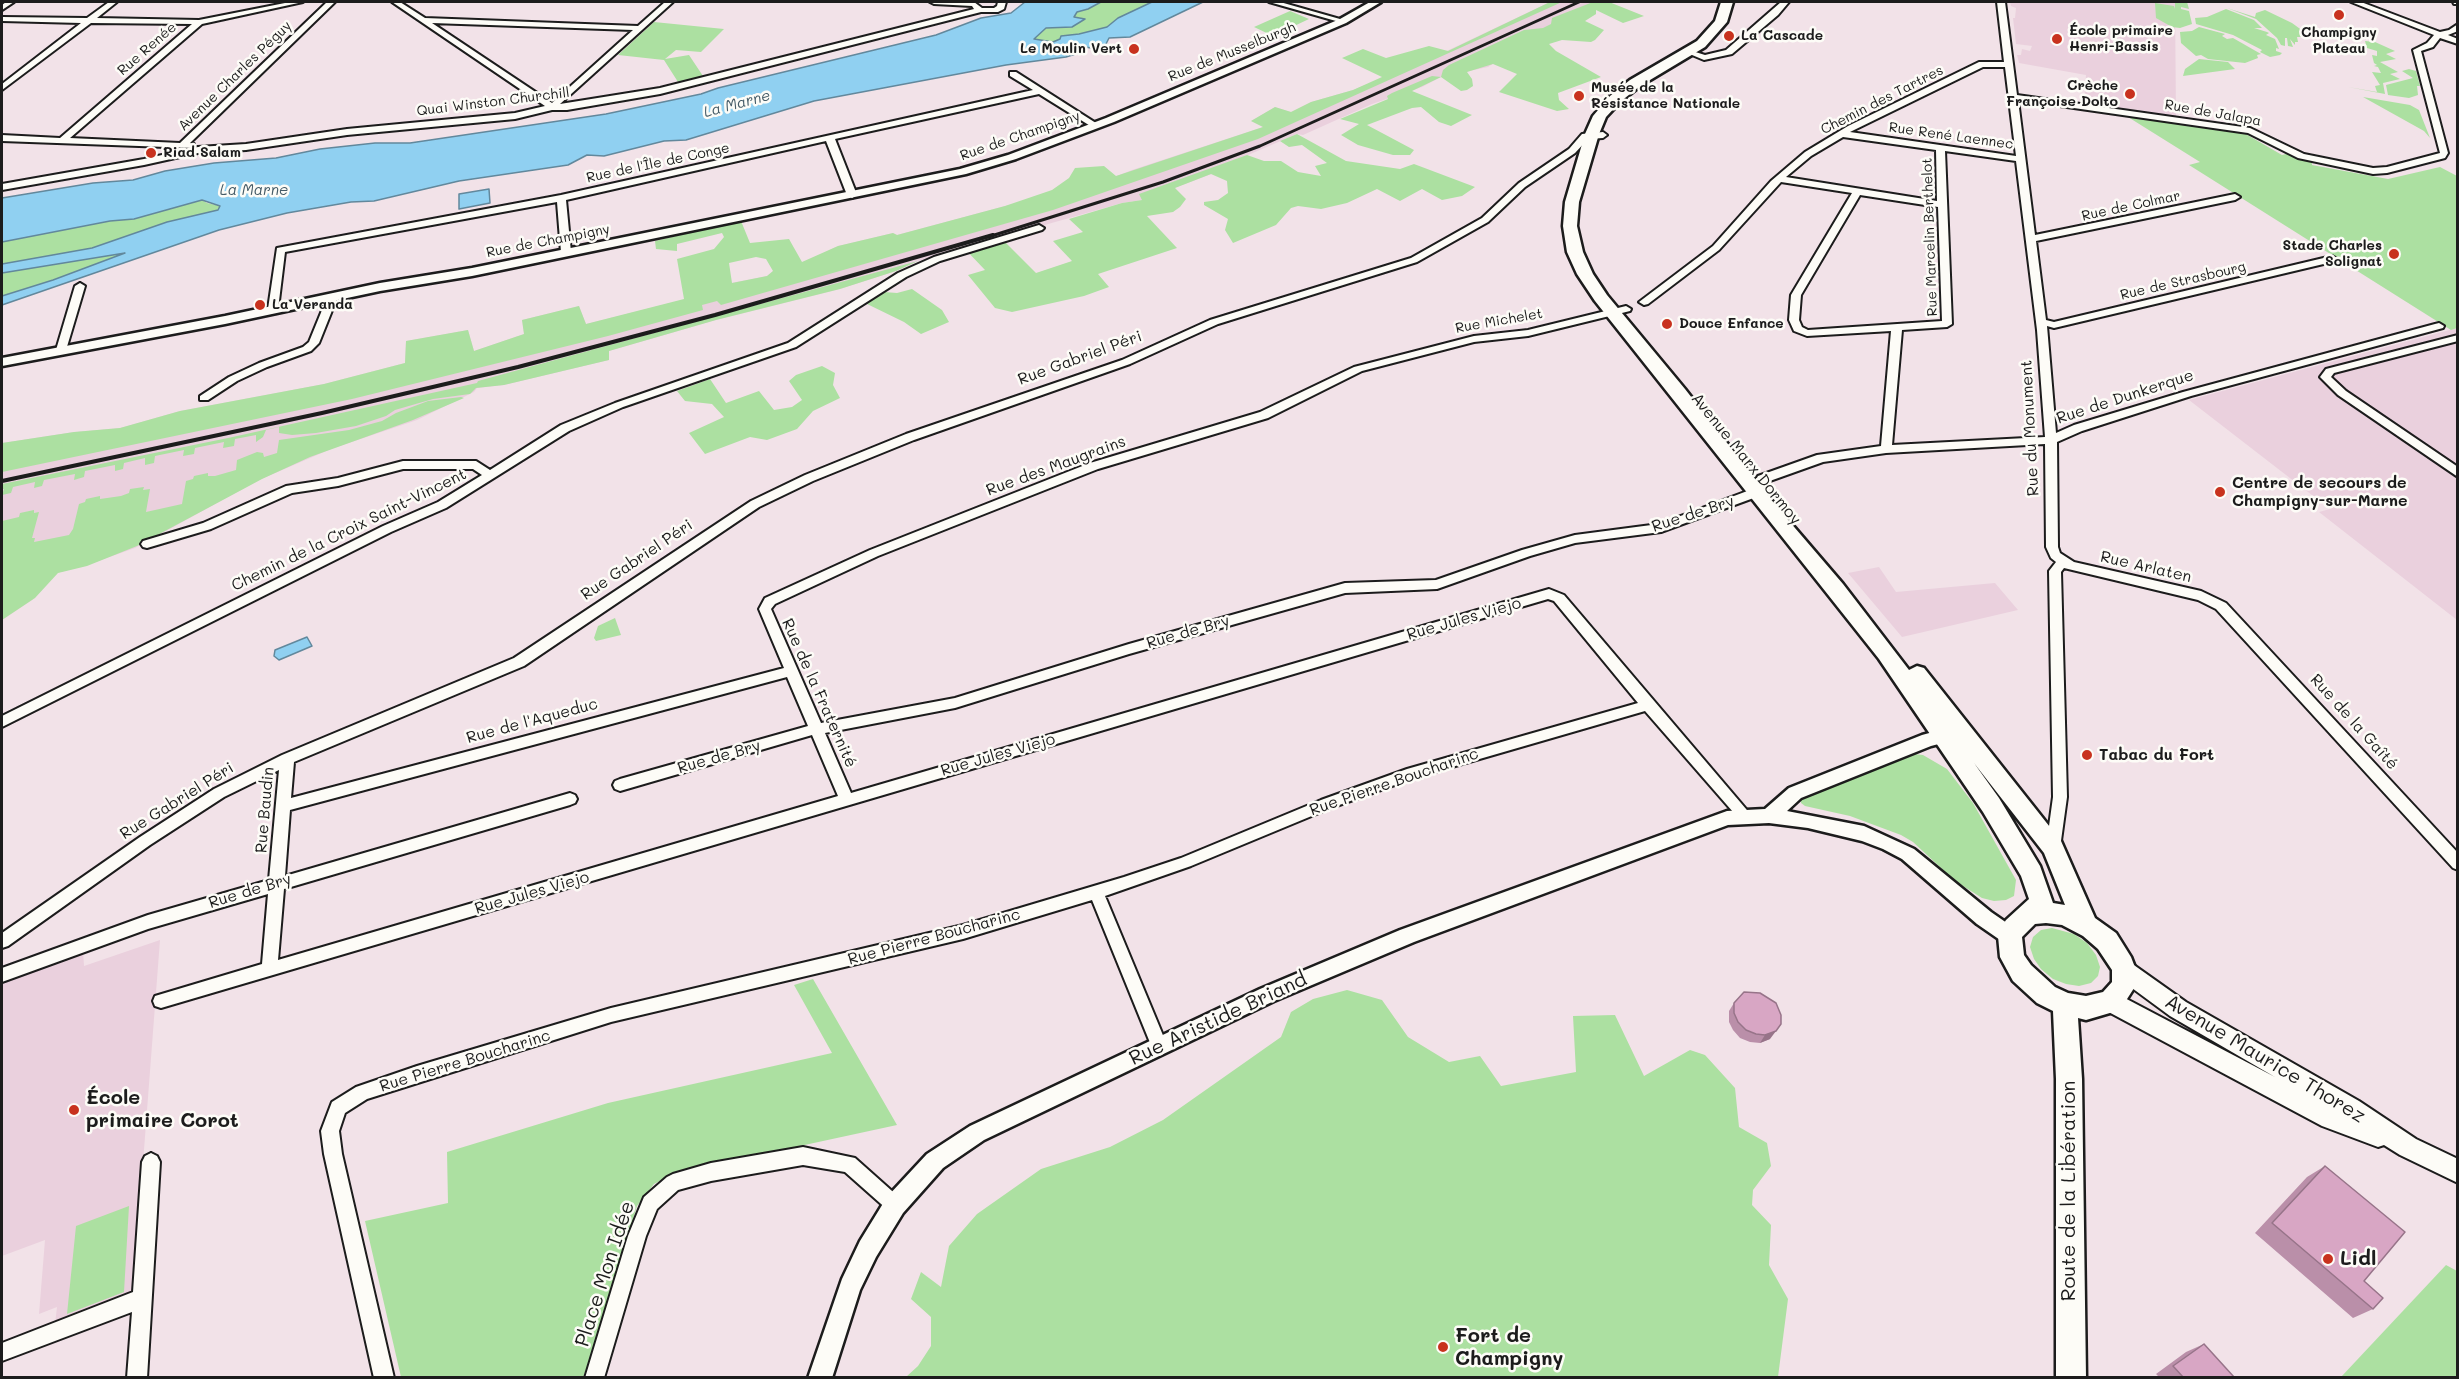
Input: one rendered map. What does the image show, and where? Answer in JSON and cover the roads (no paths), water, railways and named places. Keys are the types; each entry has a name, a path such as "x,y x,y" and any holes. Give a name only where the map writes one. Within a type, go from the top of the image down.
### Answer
{"main road":[{"name":"Avenue Marx Dormoy","path":"1694,54 1722,22 1727,2"},
{"name":"Avenue Marx Dormoy","path":"1736,2 1727,30 1710,49 1694,54 1635,83 1615,99 1600,116 1598,135 1572,202 1570,226 1575,252 1585,274 1627,308 1944,736 1991,805 2032,873 2042,902 2030,914"},
{"name":"Avenue Marx Dormoy","path":"1759,486 2054,848 2086,926"},
{"path":"2030,914 2066,915 2086,926 2107,941 2119,957 2124,970 2124,985 2111,1002 2086,1008 2065,1004 2046,995 2022,973 2012,957 2010,936 2014,927 2030,914"},
{"name":"Avenue Maurice Thorez","path":"2124,970 2178,1009 2351,1109 2408,1147"},
{"name":"Avenue Maurice Thorez","path":"2111,1002 2330,1118 2408,1147 2457,1172"},
{"name":"Route de la Libération","path":"2065,1004 2069,1068 2071,1377"}],"street":[{"path":"2,8 10,2"},
{"path":"2,88 113,2"},
{"name":"Rue Renée","path":"63,140 199,22 299,2"},
{"name":"Avenue Charles Péguy","path":"184,144 331,2"},
{"path":"396,2 552,107 669,2"},
{"path":"934,2 977,5"},
{"name":"Quai Winston Churchill","path":"2,187 164,159 198,150 246,147 346,132 515,116 552,107 660,91 977,5 999,8 1002,2"},
{"path":"1273,2 1343,21"},
{"name":"Rue de Musselburgh","path":"1095,125 1343,21 1377,2"},
{"path":"1694,54 1711,58 1729,52 1785,2"},
{"name":"Rue du Monument","path":"2001,2 2041,322 2051,440 2052,547 2062,563"},
{"path":"2355,2 2457,42"},
{"path":"2,19 199,22"},
{"path":"422,20 639,28"},
{"path":"2438,35 2452,32 2457,26"},
{"name":"Rue de Jalapa","path":"2014,97 2250,131 2301,156 2373,171 2387,170 2442,156 2444,153 2417,50 2430,45 2438,35"},
{"name":"Chemin des Tartres","path":"1627,308 1716,248 1778,179 1808,154 1842,134 1982,64 2009,65"},
{"path":"1013,74 1095,125"},
{"name":"Rue de l'Île de Conge","path":"273,309 280,250 561,198 1039,91"},
{"name":"Rue de Champigny","path":"2,362 332,298 380,286 472,272 979,168 1095,125"},
{"name":"Rue René Laennec","path":"1842,134 2021,159"},
{"name":"Rue Gabriel Péri","path":"2,941 145,840 219,793 287,759 519,662 755,504 809,478 969,415 1046,391 1126,362 1214,322 1330,285 1399,266 1466,233 1500,207 1521,185 1572,151 1584,136 1598,135"},
{"path":"2,138 184,144 198,147 198,150"},
{"path":"830,139 852,195"},
{"name":"Rue Marcelin Berthelot","path":"1897,327 1947,324 1938,204 1940,148"},
{"path":"1778,179 1938,204"},
{"path":"1857,192 1796,295 1794,320 1798,329 1807,333 1897,327 1886,449"},
{"path":"561,198 566,252"},
{"name":"Rue de Colmar","path":"2032,239 2040,240 2235,198"},
{"name":"Chemin de la Croix Saint-Vincent","path":"2,722 387,529 442,505 565,428 589,417 792,345 902,275 937,259 1039,228"},
{"name":"Rue de Strasbourg","path":"2041,322 2054,325 2332,260"},
{"path":"61,350 80,286"},
{"path":"204,398 243,374 307,349 314,343 332,298"},
{"name":"Rue Michelet","path":"1391,360 1474,339 1528,333 1627,308"},
{"name":"Rue de Dunkerque","path":"1759,486 1821,458 1886,449 2051,440 2078,428 2187,394 2439,326"},
{"path":"2457,338 2330,371 2325,377 2342,393 2457,473"},
{"name":"Rue des Maugrains","path":"770,601 874,553 1094,466 1264,415 1358,369 1391,360"},
{"path":"147,544 207,526 290,489 338,482 403,465 476,465 491,476"},
{"name":"Rue de Bry","path":"620,785 816,729 955,703 1129,649 1345,588 1437,584 1526,553 1575,539 1661,528 1759,486"},
{"path":"2054,848 2060,797 2055,571 2062,563"},
{"name":"Rue Arlaten","path":"2062,563 2201,596 2222,606"},
{"name":"Rue Jules Viejo","path":"161,1001 1549,594 1559,598 1745,816"},
{"name":"Rue de la Fraternité","path":"770,601 765,609 847,800"},
{"name":"Rue de la Gaîté","path":"2222,606 2316,706 2457,864"},
{"name":"Rue de l'Aqueduc","path":"284,806 790,671"},
{"name":"Rue Pierre Boucharinc","path":"384,1377 333,1154 330,1131 338,1108 362,1093 611,1015 963,932 1096,892 1186,862 1326,804 1412,773 1648,705"},
{"path":"1769,816 1795,793 1928,740 1944,736"},
{"name":"Rue Baudin","path":"269,971 287,759"},
{"name":"Rue de Bry","path":"2,975 148,922 570,799"},
{"name":"Rue Aristide Briand","path":"820,1377 850,1287 868,1249 895,1206 935,1161 977,1133 1159,1046 1267,995 1407,936 1727,818 1769,816 1808,821 1864,834 1889,844 1908,854 1984,918 2010,936"},
{"path":"1096,892 1159,1046"},
{"name":"Place Mon Idée","path":"594,1377 637,1236 650,1203 673,1183 711,1172 803,1156 849,1164 895,1206"},
{"path":"137,1377 152,1162"},
{"path":"2,1352 143,1298"}],"water":[{"name":"La Marne","path":"1025,2 1101,2 1077,12 1074,17 1085,19 1072,27 1046,28 1034,39 1053,42 1061,36 1107,27 1118,18 1152,2 1203,2 1130,37 1109,38 1105,46 1097,49 1085,47 1078,50 1082,52 1066,57 1006,65 814,101 686,140 664,141 604,156 587,155 568,165 459,181 374,201 351,202 287,213 219,230 2,305 2,296 125,253 2,273 2,264 92,248 167,222 218,210 220,206 202,200 134,219 110,221 2,242 2,198 93,183 133,180 165,171 214,163 276,158 320,149 375,143 410,143 606,114 701,94 936,35 981,18 1011,13"},
{"path":"489,189 490,203 459,209 459,194"},
{"path":"307,637 312,646 279,660 274,656 275,650"}],"railway":[{"path":"988,237 1163,182 1260,146 1579,2"},
{"path":"2,481 322,413 518,367 715,315 993,235"}],"place":[{"name":"Champigny Plateau","path":"2339,15"},
{"name":"La Cascade","path":"1729,36"},
{"name":"École primaire Henri-Bassis","path":"2057,39"},
{"name":"Le Moulin Vert","path":"1134,49"},
{"name":"Crèche Françoise Dolto","path":"2130,94"},
{"name":"Musée de la Résistance Nationale","path":"1579,96"},
{"name":"Riad Salam","path":"151,153"},
{"name":"Stade Charles Solignat","path":"2394,254"},
{"name":"La Veranda","path":"260,305"},
{"name":"Douce Enfance","path":"1667,324"},
{"name":"Centre de secours de Champigny-sur-Marne","path":"2220,492"},
{"name":"Tabac du Fort","path":"2087,755"},
{"name":"École primaire Corot","path":"74,1110"},
{"name":"Lidl","path":"2328,1259"},
{"name":"Fort de Champigny","path":"1443,1347"}]}
